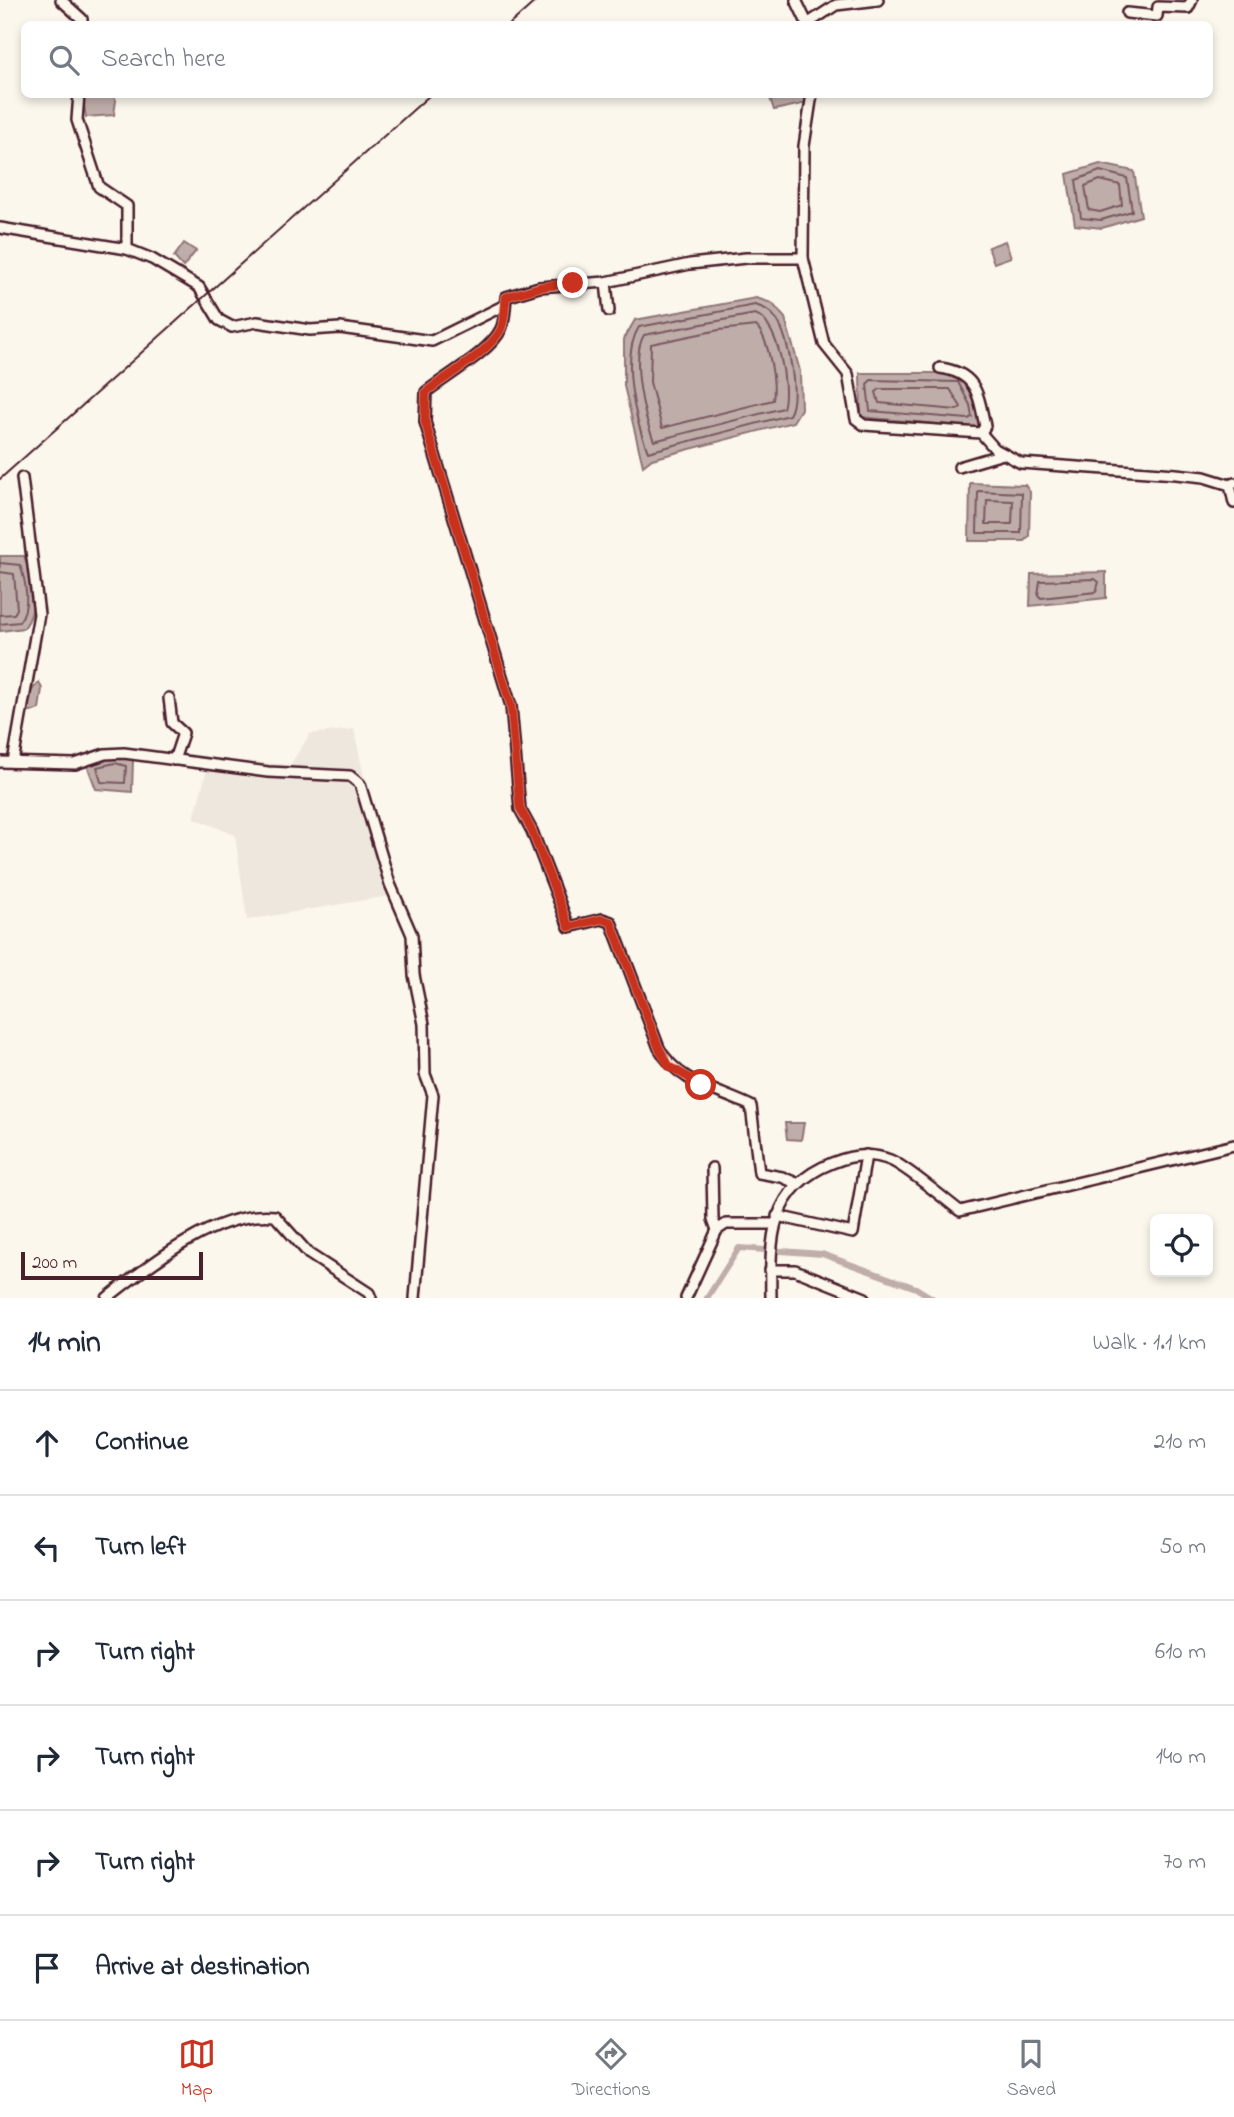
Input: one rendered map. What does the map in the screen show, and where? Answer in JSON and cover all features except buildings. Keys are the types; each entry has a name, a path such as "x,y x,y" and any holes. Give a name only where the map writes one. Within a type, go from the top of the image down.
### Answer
{"street":[{"path":"61,0 82,21"},
{"path":"796,0 806,21"},
{"path":"812,21 836,5 878,0"},
{"path":"1127,13 1157,16 1158,7 1188,8 1192,0"},
{"path":"79,98 77,120 99,187 127,206 127,249"},
{"path":"812,98 804,146 803,258 824,344 848,374 856,419 864,425 981,433 1003,454 1021,463 1204,477 1232,484 1234,503"},
{"path":"0,228 127,249 199,287 219,320 227,326 257,322 310,330 340,328 432,341 505,306"},
{"path":"796,1183 782,1177 759,1173 751,1106 701,1085 669,1066 659,1048 611,922 602,919 569,927 532,831 520,808 511,706 425,422 426,392 460,365 479,355 501,330 506,297 540,287 606,282 690,264 746,258 803,258"},
{"path":"606,282 609,311"},
{"path":"940,368 957,370 969,377 979,399 985,426 981,433"},
{"path":"959,467 1003,454"},
{"path":"13,762 39,614 22,478"},
{"path":"169,698 172,723 183,733 174,760"},
{"path":"0,762 75,764 105,754 124,753 268,772 350,776 360,784 390,884 412,935 414,975 424,1024 425,1074 433,1095 415,1298"},
{"path":"771,1298 770,1265 774,1225 796,1183 848,1157 866,1155 891,1160 960,1211 1234,1144"},
{"path":"686,1298 717,1230 726,1224 774,1225 853,1233 866,1155"},
{"path":"712,1168 713,1219 717,1230"},
{"path":"107,1298 137,1272 184,1244 216,1228 257,1214 275,1216 309,1254 369,1293 371,1298"},
{"path":"770,1265 795,1270 865,1298"}],"shaded area":[{"path":"354,729 389,896 247,920 235,835 194,818 210,758 290,765 310,734"}],"water":[{"path":"83,98 116,100 114,115 86,117"},
{"path":"770,98 806,98 807,103 774,110"},
{"path":"1100,164 1134,171 1141,216 1102,228 1075,225 1067,174"},
{"path":"1005,241 1011,257 994,263 988,247"},
{"path":"184,243 196,251 183,267 174,257"},
{"path":"756,298 772,303 785,318 800,371 801,409 793,422 652,459 643,466 624,386 624,339 635,320"},
{"path":"860,373 952,373 964,376 977,403 982,428 861,417"},
{"path":"970,483 1025,485 1030,492 1029,536 1024,541 969,541"},
{"path":"0,556 24,556 27,565 33,602 29,620 24,628 0,631"},
{"path":"1106,572 1106,598 1030,606 1031,574"},
{"path":"39,682 42,689 39,709 31,712 28,709 31,691"},
{"path":"115,755 133,759 132,792 96,789 87,765 97,759"},
{"path":"785,1123 804,1123 801,1140 787,1139"}],"waterway":[{"path":"707,1298 739,1248 822,1254 916,1288 932,1298"}],"railway":[{"path":"513,21 537,0"},
{"path":"0,479 427,98"}],"route":[{"path":"573,283 540,287 506,297 501,330 479,355 460,365 426,392 425,422 511,706 520,808 532,831 569,927 602,919 611,922 659,1048 669,1066 701,1085"}]}
